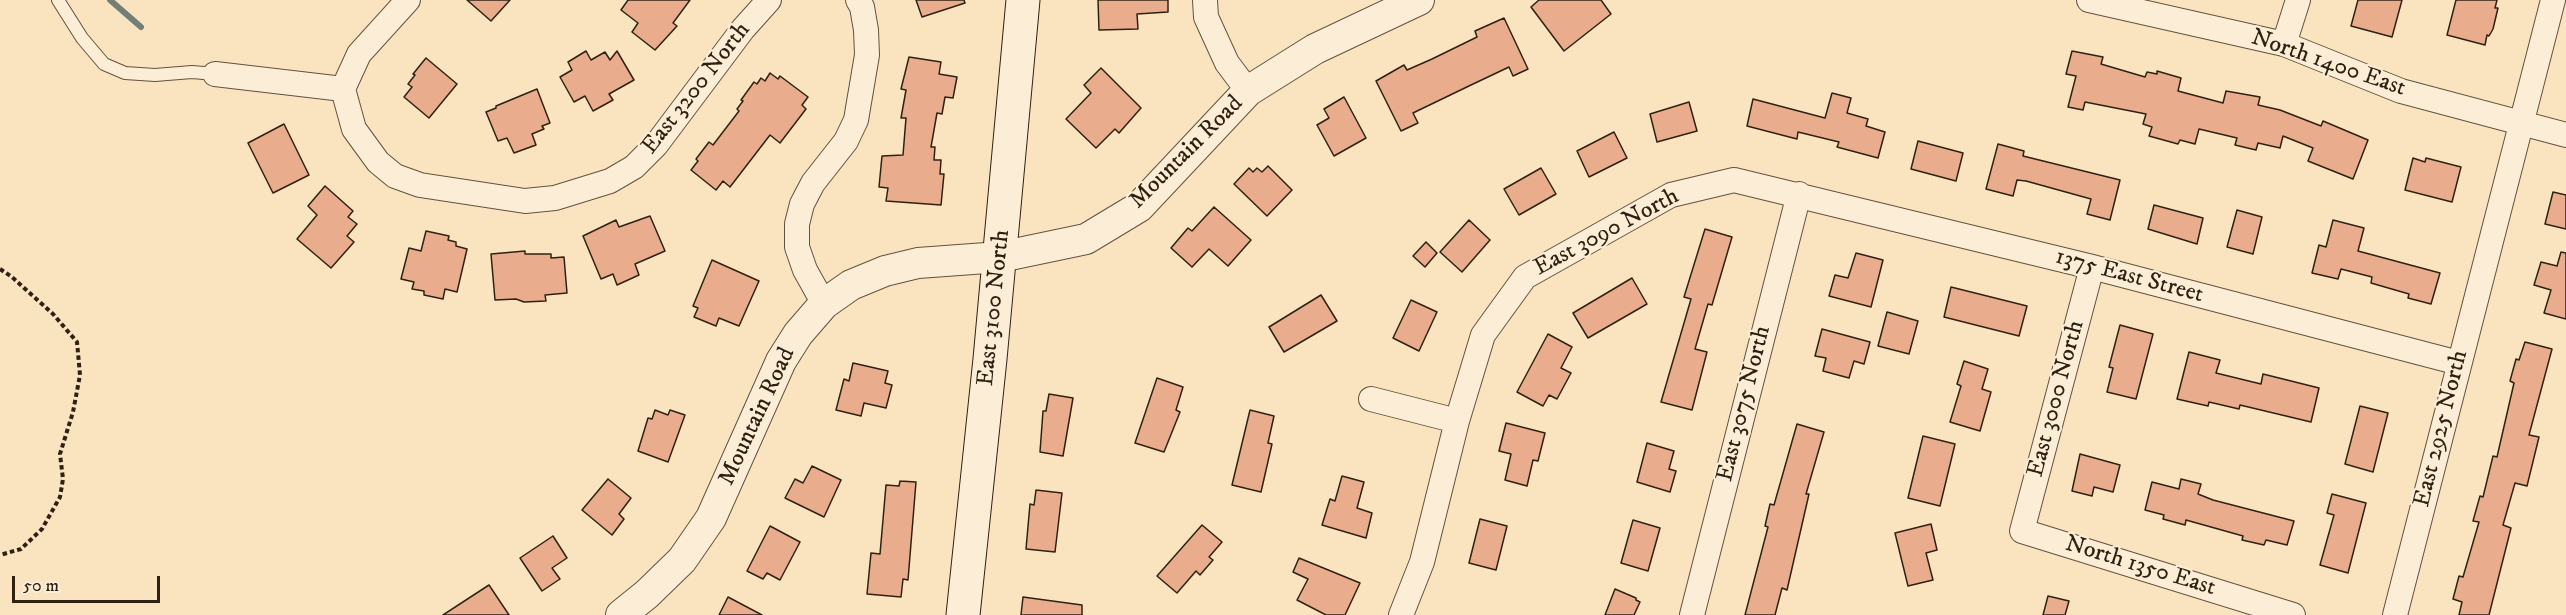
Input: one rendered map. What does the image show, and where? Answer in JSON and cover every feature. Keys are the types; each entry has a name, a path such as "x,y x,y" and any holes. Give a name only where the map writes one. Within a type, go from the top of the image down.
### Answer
{"main road":[{"name":"East 3100 North","path":"963,615 1000,257 1023,0"}],"street":[{"path":"215,74 343,89 359,54 408,0"},
{"name":"East 3200 North","path":"343,89 354,129 378,162 395,176 420,185 525,201 555,198 610,181 634,167 656,145 743,29 769,0"},
{"path":"1205,0 1206,17 1227,63 1248,91"},
{"name":"Mountain Road","path":"621,615 647,594 682,560 711,518 781,361 798,334 824,304 851,285 885,271 918,262 1000,257 1086,239 1138,207 1248,91 1315,50 1419,0"},
{"name":"North 1400 East","path":"2089,0 2284,44 2401,91 2566,135"},
{"path":"2284,44 2298,0"},
{"name":"East 2925 North","path":"2395,615 2553,0"},
{"path":"824,304 801,259 797,247 797,224 802,204 813,183 846,141 856,120 867,55 866,30 860,4"},
{"name":"East 3090 North","path":"1401,615 1422,562 1457,421 1483,335 1525,277 1671,195 1734,180 1799,194"},
{"name":"1375 East Street","path":"1799,194 2092,267 2459,363"},
{"name":"East 3075 North","path":"1692,615 1799,194"},
{"name":"East 3000 North","path":"2022,531 2092,267"},
{"path":"1371,399 1457,421"},
{"name":"North 1350 East","path":"2022,531 2293,615"}],"lane":[{"path":"58,0 82,38 104,64 125,73 215,74"}],"path":[{"path":"0,269 53,314 77,342 80,375 73,412 60,454 63,479 60,497 42,529 21,549 0,555"}],"building":[{"path":"467,0 510,0 491,21"},
{"path":"628,0 690,0 673,23 677,26 655,50 632,32 638,23 621,10"},
{"path":"916,0 964,0 965,3 922,17"},
{"path":"1098,0 1168,0 1168,12 1137,14 1138,29 1099,30"},
{"path":"1539,0 1601,0 1611,14 1564,51 1531,7"},
{"path":"2358,0 2402,0 2392,37 2351,26"},
{"path":"2456,0 2497,0 2495,8 2498,8 2493,29 2489,36 2487,35 2485,45 2447,35"},
{"path":"1504,18 1528,69 1513,76 1509,67 1413,113 1418,123 1401,131 1376,81 1404,65 1407,70 1477,37 1475,31"},
{"path":"586,51 591,60 605,52 610,60 617,51 634,80 609,94 613,100 593,111 585,96 574,102 560,77 572,70 568,62"},
{"path":"2072,51 2103,57 2101,64 2145,77 2147,72 2157,74 2157,71 2181,78 2178,91 2223,103 2226,91 2260,97 2258,105 2280,110 2321,126 2323,121 2368,140 2353,179 2308,161 2313,148 2283,136 2280,148 2258,143 2256,150 2235,145 2237,138 2199,129 2195,144 2180,140 2178,144 2149,136 2152,127 2143,124 2146,114 2085,102 2083,110 2068,107 2076,76 2066,74"},
{"path":"909,57 941,62 939,74 957,77 953,98 945,97 942,114 937,113 931,147 935,147 934,160 941,160 940,174 944,174 941,205 886,201 888,188 879,187 882,156 903,155 906,118 901,118 906,90 901,89"},
{"path":"426,58 457,84 429,118 404,97 412,87 408,84 415,75 413,74"},
{"path":"1101,68 1141,108 1119,133 1115,129 1096,148 1066,119 1091,93 1084,85"},
{"path":"770,73 778,79 780,76 808,97 802,105 806,109 780,143 770,135 730,187 723,181 716,190 691,170 698,161 696,159 709,142 713,145 739,111 737,109 743,101 741,100 754,82 757,84 761,78 765,81"},
{"path":"537,89 550,123 542,126 544,129 532,134 536,145 514,153 507,138 498,141 486,112"},
{"path":"1832,93 1851,98 1847,113 1868,119 1866,126 1885,132 1878,158 1837,147 1839,142 1798,132 1797,139 1747,126 1753,99 1825,118"},
{"path":"1344,97 1366,138 1334,156 1317,125 1329,118 1324,109"},
{"path":"1689,102 1697,131 1657,142 1650,114"},
{"path":"284,124 309,175 273,193 248,143"},
{"path":"1614,132 1627,158 1589,177 1577,151"},
{"path":"1918,141 1963,153 1956,181 1911,169"},
{"path":"1998,144 2024,151 2023,156 2120,180 2110,220 2087,214 2091,199 2026,181 2017,180 2013,196 1986,189"},
{"path":"2413,158 2425,162 2426,158 2461,167 2452,202 2405,190"},
{"path":"1268,166 1292,190 1267,216 1234,184 1249,168 1253,172 1257,168 1262,172"},
{"path":"1541,168 1556,194 1519,215 1504,189"},
{"path":"325,186 353,211 348,217 357,224 347,236 354,242 331,268 297,239 317,215 308,206"},
{"path":"2553,192 2566,195 2566,229 2545,224"},
{"path":"2154,205 2203,218 2197,244 2148,229"},
{"path":"1214,207 1251,240 1228,266 1209,249 1192,267 1171,248 1188,228 1192,231"},
{"path":"2237,210 2262,217 2253,254 2227,247"},
{"path":"650,216 665,251 635,264 639,275 617,285 613,274 601,279 583,236 616,220 619,227"},
{"path":"1469,220 1490,240 1462,272 1440,252"},
{"path":"2333,220 2364,228 2358,251 2440,273 2431,304 2408,298 2409,294 2371,283 2372,277 2341,269 2338,279 2312,273 2319,245 2326,247"},
{"path":"1705,229 1732,237 1712,305 1708,304 1695,349 1707,352 1692,410 1661,402 1691,299 1684,297"},
{"path":"426,231 449,236 448,240 456,242 456,246 467,249 457,292 445,289 443,299 424,295 424,291 412,289 414,282 401,279 409,248 421,251"},
{"path":"1426,242 1437,253 1425,267 1413,256"},
{"path":"525,251 525,254 551,254 551,258 564,257 567,293 545,295 546,301 495,300 491,254"},
{"path":"2561,252 2566,253 2566,319 2544,313 2551,290 2534,285 2541,262 2557,266"},
{"path":"1856,253 1883,260 1871,307 1829,296 1835,275 1848,278"},
{"path":"712,260 759,281 739,326 719,318 716,326 694,317 698,308 693,306"},
{"path":"1632,278 1647,304 1588,338 1573,313"},
{"path":"1951,287 2027,306 2019,336 1944,317"},
{"path":"1321,295 1337,321 1284,352 1269,327"},
{"path":"1411,300 1437,312 1419,351 1393,338"},
{"path":"1887,312 1918,321 1909,354 1878,346"},
{"path":"2120,325 2153,334 2136,399 2107,392 2113,368 2109,367"},
{"path":"1822,329 1870,342 1864,364 1854,361 1849,378 1823,371 1826,358 1815,356"},
{"path":"1548,334 1572,347 1561,368 1571,373 1557,399 1549,395 1543,406 1517,392"},
{"path":"2525,342 2552,349 2529,435 2539,437 2527,486 2515,483 2503,525 2511,528 2489,615 2459,615 2462,602 2453,599 2459,576 2463,577 2479,522 2473,521 2480,496 2483,497 2493,456 2497,457 2514,383 2510,381 2516,359 2519,360"},
{"path":"2189,352 2220,360 2216,373 2261,384 2263,374 2319,388 2311,422 2240,405 2239,409 2209,402 2208,406 2177,399"},
{"path":"1964,361 1988,369 1982,389 1991,392 1980,431 1950,422 1961,386 1957,384"},
{"path":"853,363 888,371 885,383 892,385 886,408 864,403 861,416 836,410 844,379 849,381"},
{"path":"1157,378 1183,387 1176,410 1180,412 1164,452 1135,443"},
{"path":"1049,394 1073,398 1063,456 1040,452 1043,411 1046,411"},
{"path":"2360,406 2388,413 2373,472 2345,464"},
{"path":"655,410 668,415 670,410 685,415 668,462 638,451 648,418 652,419"},
{"path":"1250,410 1274,416 1268,443 1272,444 1261,492 1232,485"},
{"path":"1506,423 1545,433 1538,461 1533,460 1527,486 1505,480 1511,454 1499,451"},
{"path":"1797,424 1824,432 1806,494 1809,494 1787,590 1782,588 1775,615 1745,615 1768,527 1765,526 1770,504 1774,505"},
{"path":"1923,436 1955,444 1940,506 1908,498"},
{"path":"1647,443 1674,451 1669,469 1676,471 1670,492 1637,482"},
{"path":"2080,454 2120,465 2113,492 2094,487 2092,496 2072,491"},
{"path":"812,466 841,480 824,517 785,498 795,479 803,483"},
{"path":"1342,476 1364,482 1357,508 1372,513 1366,538 1322,525 1330,499 1335,501"},
{"path":"608,479 631,498 619,514 624,519 612,535 582,510"},
{"path":"2181,479 2201,484 2198,494 2213,500 2294,521 2287,545 2266,540 2264,545 2242,540 2243,536 2186,520 2185,525 2163,519 2164,515 2145,510 2152,482 2179,489"},
{"path":"900,481 916,482 908,580 903,579 901,597 867,594 871,553 880,554 886,485 899,486"},
{"path":"1036,490 1062,493 1055,552 1026,549 1030,504 1034,505"},
{"path":"2332,494 2366,503 2348,573 2320,565 2334,515 2327,513"},
{"path":"1480,519 1507,526 1496,570 1469,563"},
{"path":"1633,520 1660,528 1648,571 1621,563"},
{"path":"1931,524 1937,550 1926,553 1933,580 1908,586 1895,533"},
{"path":"1202,525 1222,542 1209,557 1213,560 1200,575 1196,571 1177,593 1157,576"},
{"path":"770,526 800,542 780,580 767,573 763,579 747,571"},
{"path":"553,536 567,558 552,568 560,579 542,591 520,558"},
{"path":"1299,558 1360,583 1345,615 1326,615 1297,600 1308,579 1293,572"},
{"path":"489,585 509,615 443,615"},
{"path":"1615,589 1640,602 1634,615 1605,615"},
{"path":"2048,596 2069,601 2065,615 2043,615"},
{"path":"728,597 762,615 719,615"},
{"path":"1023,597 1082,605 1082,615 1021,615"}],"waterway":[{"path":"110,0 141,27"}]}
